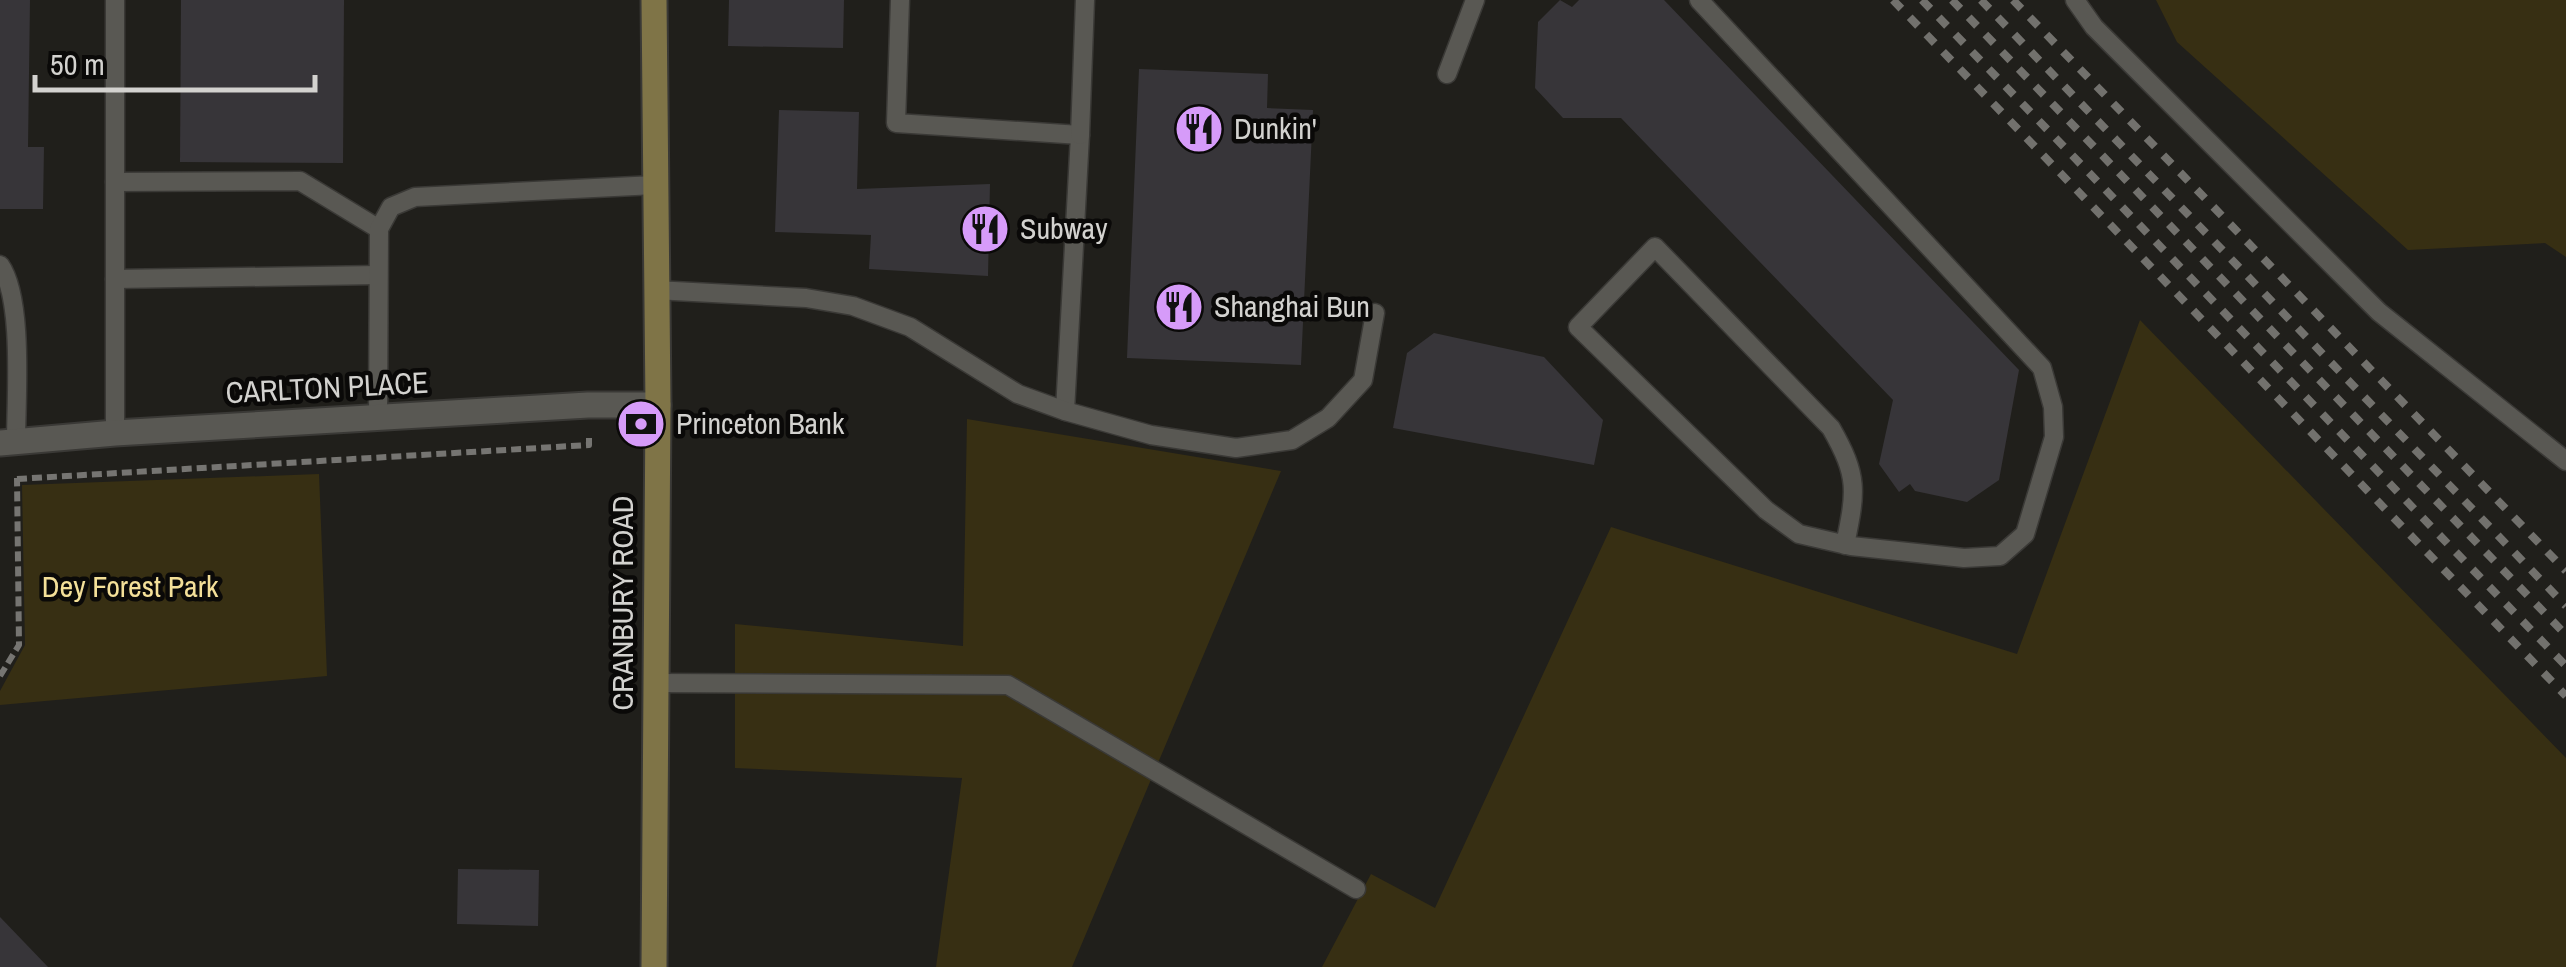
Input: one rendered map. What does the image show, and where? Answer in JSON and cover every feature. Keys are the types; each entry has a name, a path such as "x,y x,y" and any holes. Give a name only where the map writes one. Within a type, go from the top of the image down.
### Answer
{"street":[{"name":"CRANBURY ROAD","path":"654,0 658,405 654,967"},
{"name":"CARLTON PLACE","path":"8,443 588,405 658,405"}],"lane":[{"path":"115,0 115,433"},
{"path":"1065,412 1085,0"},
{"path":"1447,74 1475,0"},
{"path":"1699,0 2042,368 2053,408 2054,438 2025,534 2000,556 1964,558 1845,545 1799,534 1766,510 1578,326 1655,247 1831,428 1847,456 1854,481 1854,505 1845,545"},
{"path":"2075,0 2094,27 2379,312 2566,462"},
{"path":"897,2 896,123 1080,134"},
{"path":"115,182 300,181 379,230"},
{"path":"378,418 379,230 392,207 416,197 655,185"},
{"path":"0,265 14,300 8,443"},
{"path":"115,279 378,275"},
{"path":"655,290 806,298 853,306 910,326 1018,394 1065,412 1151,435 1236,448 1292,440 1328,418 1363,380 1375,313"},
{"path":"655,683 1008,684 1356,889"}],"path":[{"path":"0,676 19,645 17,478 8,443"},
{"path":"17,478 589,445"}],"green space":[{"path":"2156,0 2566,0 2566,257 2545,243 2408,250 2177,42"},
{"path":"2140,320 2566,758 2566,967 1322,967 1371,874 1435,908 1611,527 2017,654"},
{"path":"967,419 1281,471 1072,967 936,967 962,778 735,768 735,624 963,646"},
{"name":"Dey Forest Park","path":"319,474 327,676 0,705 0,691 25,645 22,485"}],"building":[{"path":"0,0 30,0 28,147 44,147 43,209 0,209"},
{"path":"181,0 344,0 343,163 180,162"},
{"path":"729,0 844,0 843,48 728,46"},
{"path":"1560,0 1572,7 1579,0 1664,0 2019,370 1999,480 1967,502 1915,491 1910,484 1899,492 1879,464 1893,400 1621,118 1563,118 1535,88 1538,22"},
{"path":"1139,69 1268,74 1267,108 1313,110 1301,365 1127,358"},
{"path":"779,110 859,112 857,189 990,184 988,276 869,269 871,235 775,232"},
{"path":"1434,333 1544,357 1603,420 1594,465 1393,428 1407,353"},
{"path":"458,869 539,870 538,926 457,924"},
{"path":"0,917 48,967 0,967"}],"railway":[{"path":"1893,0 2566,696"},
{"path":"1922,0 2566,666"},
{"path":"1952,0 2566,635"},
{"path":"1981,0 2566,606"},
{"path":"2013,0 2566,571"}],"place":[{"name":"Dunkin'","path":"1199,129"},
{"name":"Subway","path":"985,229"},
{"name":"Shanghai Bun","path":"1179,307"},
{"name":"Princeton Bank","path":"641,424"}]}
